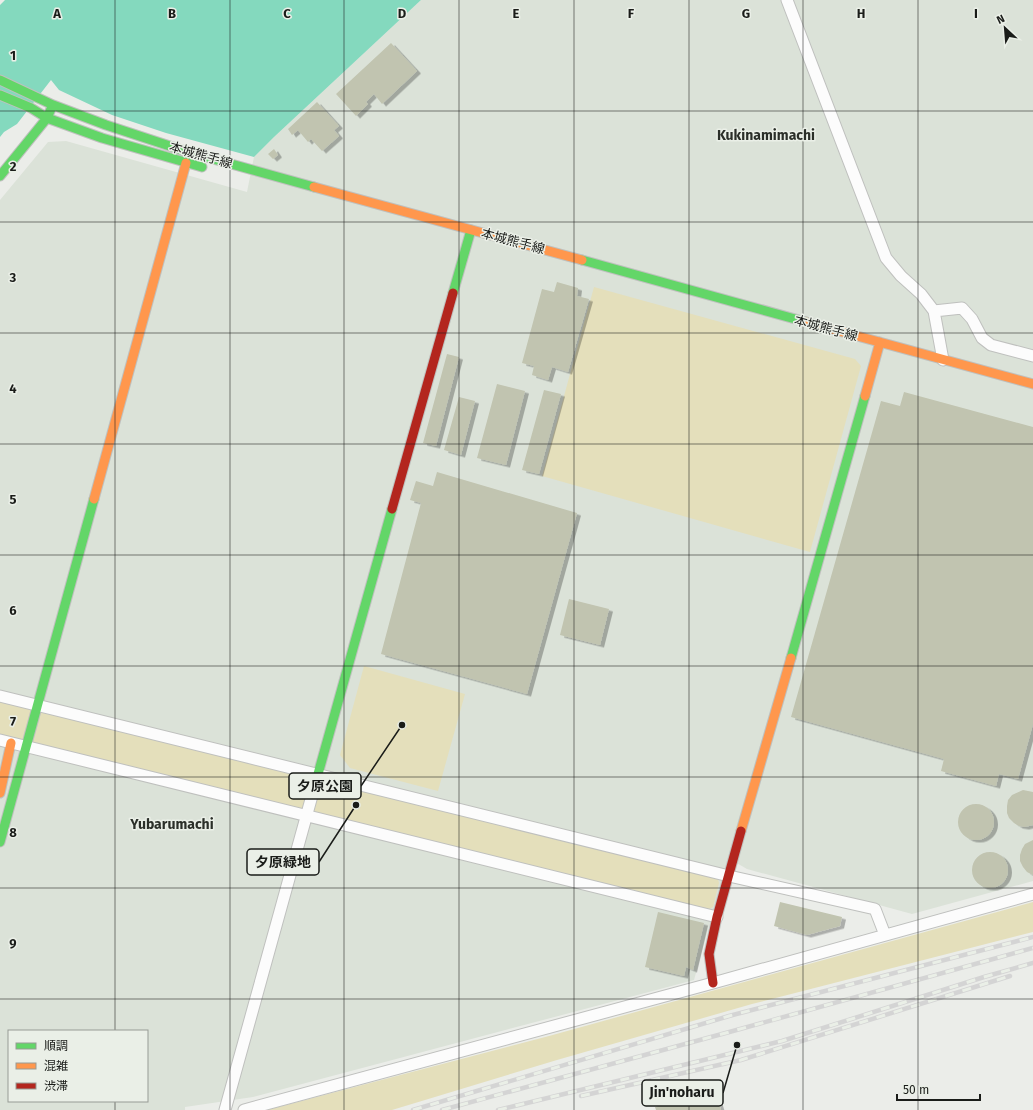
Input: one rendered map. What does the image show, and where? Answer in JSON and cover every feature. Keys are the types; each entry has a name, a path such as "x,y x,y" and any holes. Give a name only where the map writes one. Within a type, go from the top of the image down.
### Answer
{"street":[{"path":"787,0 886,258 901,276 922,294 934,311 938,365"},
{"name":"本城熊手線","path":"0,80 40,97 53,105 106,125 188,152 470,234 938,365 1033,384"},
{"name":"本城熊手線","path":"0,95 32,108 47,118 102,138 209,170"},
{"path":"0,176 47,118 53,105"},
{"path":"0,842 186,163"},
{"name":"本城熊手線","path":"400,220 470,234"},
{"path":"225,1110 470,234"},
{"path":"934,311 962,308 972,319 982,338 991,345 1033,356"},
{"path":"713,983 709,954 717,917 878,347"},
{"name":"本城熊手線","path":"878,347 938,365"},
{"path":"0,696 729,876 875,909 885,935"},
{"path":"0,740 717,917"},
{"path":"0,793 11,743"},
{"path":"244,1110 713,983 1033,894"}],"shaded area":[{"path":"5,0 421,0 254,157 166,133 112,115 59,90 51,80 17,124 4,132 0,137 0,5"},
{"path":"421,0 1033,0 1033,881 912,914 747,869 728,858 694,980 253,1097 185,1107 185,1110 0,1110 0,200 48,142 66,141 247,192 254,157"},
{"path":"594,287 855,359 861,366 810,552 542,476"},
{"path":"364,666 465,694 438,791 350,768 340,755"},
{"path":"0,701 714,876 718,879 719,883 713,907 709,909 0,734"},
{"path":"1033,902 1033,932 752,1004 557,1060 392,1110 267,1110 549,1036"}],"building":[{"path":"391,43 417,71 382,104 374,94 366,102 368,104 356,116 336,94"},
{"path":"317,102 339,126 334,130 339,136 322,151 311,139 308,142 298,130 292,135 288,129"},
{"path":"274,149 278,155 273,159 268,154"},
{"path":"557,282 578,288 577,296 589,299 568,372 552,367 548,380 532,375 534,366 522,363 542,289 554,292"},
{"path":"447,354 459,357 436,446 423,443"},
{"path":"497,384 525,391 506,465 477,458"},
{"path":"544,390 561,394 539,474 522,470"},
{"path":"904,392 1033,427 1033,724 1018,779 999,774 996,786 941,771 944,759 791,717 881,401 900,406"},
{"path":"459,397 475,401 461,455 444,450"},
{"path":"437,472 577,513 527,694 381,654 421,503 410,500 416,481 433,486"},
{"path":"569,599 609,609 600,645 560,635"},
{"path":"1023,790 1033,792 1033,825 1025,827 1014,823 1009,818 1007,813 1008,800 1012,795"},
{"path":"980,804 989,809 993,815 993,829 989,835 980,840 972,840 963,835 959,829 958,818 963,809 969,805"},
{"path":"1033,840 1033,875 1027,872 1023,867 1020,861 1020,855 1025,844"},
{"path":"994,852 1003,857 1007,863 1007,877 1003,883 994,888 986,888 977,883 973,877 972,866 977,857 983,853"},
{"path":"780,902 842,917 840,926 807,935 774,926"},
{"path":"658,912 704,923 693,970 686,967 684,976 645,967"},
{"path":"715,1090 721,1110 656,1110 655,1107"}],"railway":[{"path":"413,1110 729,1016 1033,937"},
{"path":"442,1110 1033,948"},
{"path":"498,1110 782,1041 1033,963"},
{"path":"581,1096 741,1060 1010,976"}],"traffic: fast":[{"path":"0,80 53,105 106,125 188,152 314,187"},
{"path":"0,95 31,108 47,118 102,138 202,167"},
{"path":"0,176 47,118 51,109"},
{"path":"453,293 471,230"},
{"path":"582,260 806,322"},
{"path":"791,658 865,396"},
{"path":"0,842 94,499"},
{"path":"318,774 392,509"}],"traffic: slow":[{"path":"94,499 186,163"},
{"path":"314,187 582,260"},
{"path":"806,322 1033,384"},
{"path":"865,396 880,342"},
{"path":"741,831 791,658"},
{"path":"0,793 11,743"}],"traffic: jam":[{"path":"392,509 453,293"},
{"path":"713,983 709,954 717,917 741,831"}],"place":[{"name":"夕原公園","path":"402,725"},
{"name":"夕原緑地","path":"356,805"},
{"name":"Jin'noharu","path":"737,1045"}],"district":[{"name":"Kukinamimachi","path":"766,135"},
{"name":"Yubarumachi","path":"172,824"}]}
